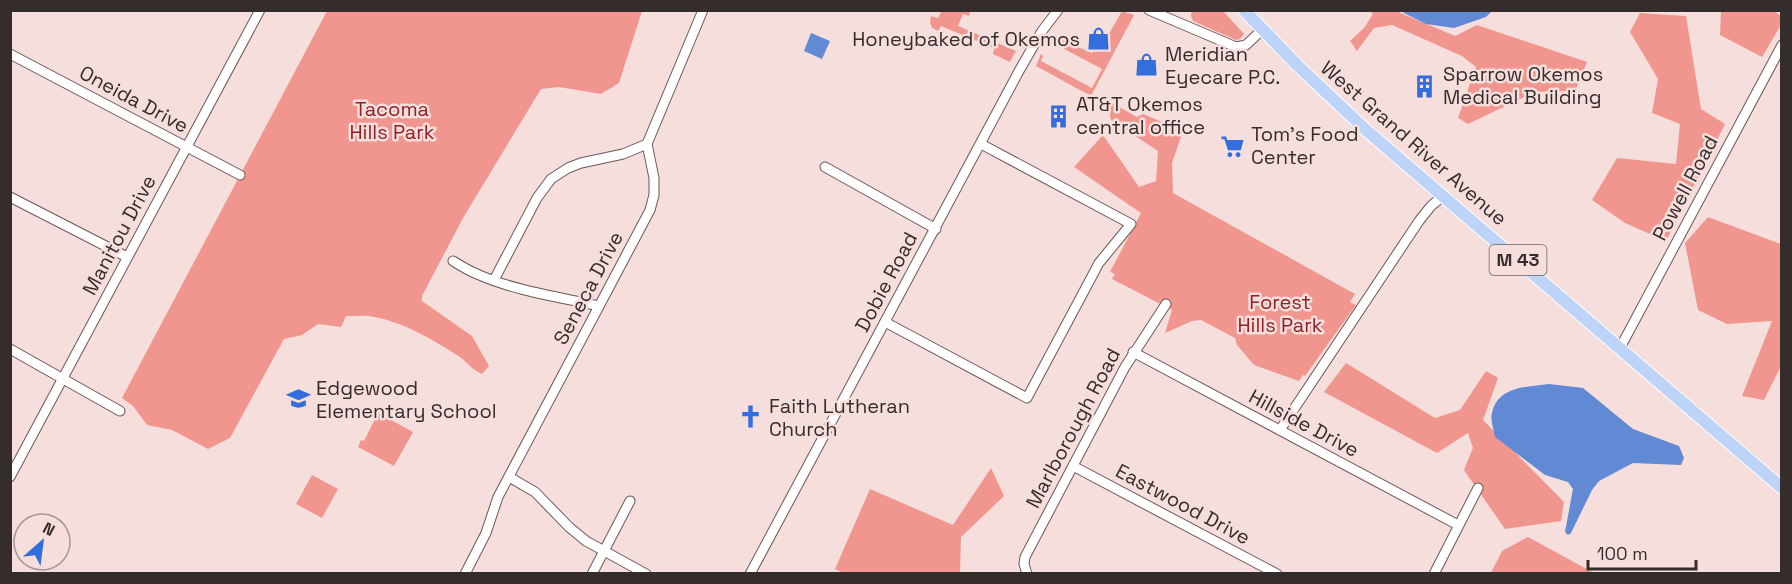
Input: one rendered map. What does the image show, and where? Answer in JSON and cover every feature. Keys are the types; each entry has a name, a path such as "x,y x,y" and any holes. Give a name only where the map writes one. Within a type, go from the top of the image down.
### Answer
{"main road":[{"name":"West Grand River Avenue","path":"1244,10 1358,123 1782,489"}],"street":[{"name":"Manitou Drive","path":"10,477 260,10"},
{"path":"494,280 537,198 551,179 581,163 623,154 647,144 703,10"},
{"name":"Dobie Road","path":"750,573 1041,31 1058,10"},
{"path":"1149,10 1233,47 1244,46 1262,30"},
{"name":"Powell Road","path":"1620,348 1782,45"},
{"name":"Oneida Drive","path":"10,54 240,175"},
{"name":"Seneca Drive","path":"465,573 483,540 498,497 646,218 652,203 654,178 647,144"},
{"path":"885,322 1027,398 1099,263 1131,224 981,144"},
{"path":"825,167 936,229"},
{"path":"1280,430 1425,213 1443,196"},
{"path":"10,197 127,257"},
{"path":"453,261 477,274 528,291 599,306"},
{"name":"Marlborough Road","path":"1027,573 1024,557 1133,352 1166,304"},
{"path":"10,349 120,411"},
{"name":"Hillside Drive","path":"1133,352 1458,525"},
{"name":"Eastwood Drive","path":"1073,466 1277,573"},
{"path":"509,477 534,492 586,541 646,573"},
{"path":"1434,573 1478,488"},
{"path":"592,573 630,501"}],"green space":[{"path":"942,10 970,11 969,16 963,14 958,26 1016,51 1010,62 993,54 994,48 941,26 938,31 932,28 931,16 938,18"},
{"name":"Tacoma Hills Park","path":"327,11 642,11 619,83 601,94 559,87 541,89 463,218 422,296 422,301 472,336 489,366 482,374 430,338 408,328 375,317 346,316 341,327 318,324 302,335 284,339 230,438 208,449 172,430 147,425 133,406 122,398"},
{"path":"1122,11 1134,15 1091,96 1036,66 1041,54 1043,56 1041,61 1092,88 1102,69 1051,42 1048,47 1045,46 1056,34 1057,38 1092,53 1095,50 1100,52 1109,34 1107,33 1110,32"},
{"path":"1192,11 1223,11 1244,34 1236,40 1193,21"},
{"path":"1370,11 1396,11 1455,36 1477,25 1587,62 1575,91 1535,92 1468,124 1458,118 1476,67 1462,56 1392,25 1374,28 1357,51 1350,41 1364,28 1373,14"},
{"path":"1721,11 1774,11 1781,16 1781,25 1762,57 1720,35"},
{"path":"1640,13 1686,16 1701,109 1725,124 1666,241 1625,223 1592,200 1617,158 1676,164 1680,124 1652,113 1658,79 1630,32"},
{"name":"Forest Hills Park","path":"1107,100 1137,117 1143,114 1183,131 1172,163 1173,193 1355,294 1350,302 1356,305 1305,376 1303,375 1299,381 1254,365 1237,345 1235,338 1201,320 1192,321 1165,333 1172,310 1112,279 1115,274 1110,272 1141,213 1074,167 1103,135 1139,187 1156,181 1158,151 1111,120"},
{"path":"1708,217 1781,244 1781,366 1764,400 1742,396 1772,321 1727,324 1698,310 1685,243"},
{"path":"1346,363 1435,418 1460,410 1486,371 1498,378 1483,420 1564,502 1561,521 1505,529 1464,470 1473,448 1468,433 1437,453 1324,392"},
{"path":"378,413 413,432 394,466 358,447 361,440 364,441"},
{"path":"991,468 1004,496 961,537 960,573 846,574 835,569 870,489 953,525"},
{"path":"312,475 338,489 322,518 296,504"},
{"path":"1528,537 1594,573 1491,573 1502,551"}],"water":[{"path":"1402,11 1492,11 1486,17 1454,28 1426,24"},
{"path":"811,33 830,41 822,59 804,51"},
{"path":"1549,384 1583,388 1633,429 1679,446 1684,458 1681,465 1633,463 1599,481 1568,535 1565,532 1573,489 1568,482 1545,475 1495,437 1492,422 1495,404 1507,393 1523,387"}],"place":[{"name":"Honeybaked of Okemos","path":"1098,39"},
{"name":"Meridian Eyecare P.C.","path":"1147,65"},
{"name":"Sparrow Okemos Medical Building","path":"1425,86"},
{"name":"AT&T Okemos central office","path":"1058,116"},
{"name":"Tom's Food Center","path":"1233,146"},
{"name":"Edgewood Elementary School","path":"298,399"},
{"name":"Faith Lutheran Church","path":"751,417"}]}
